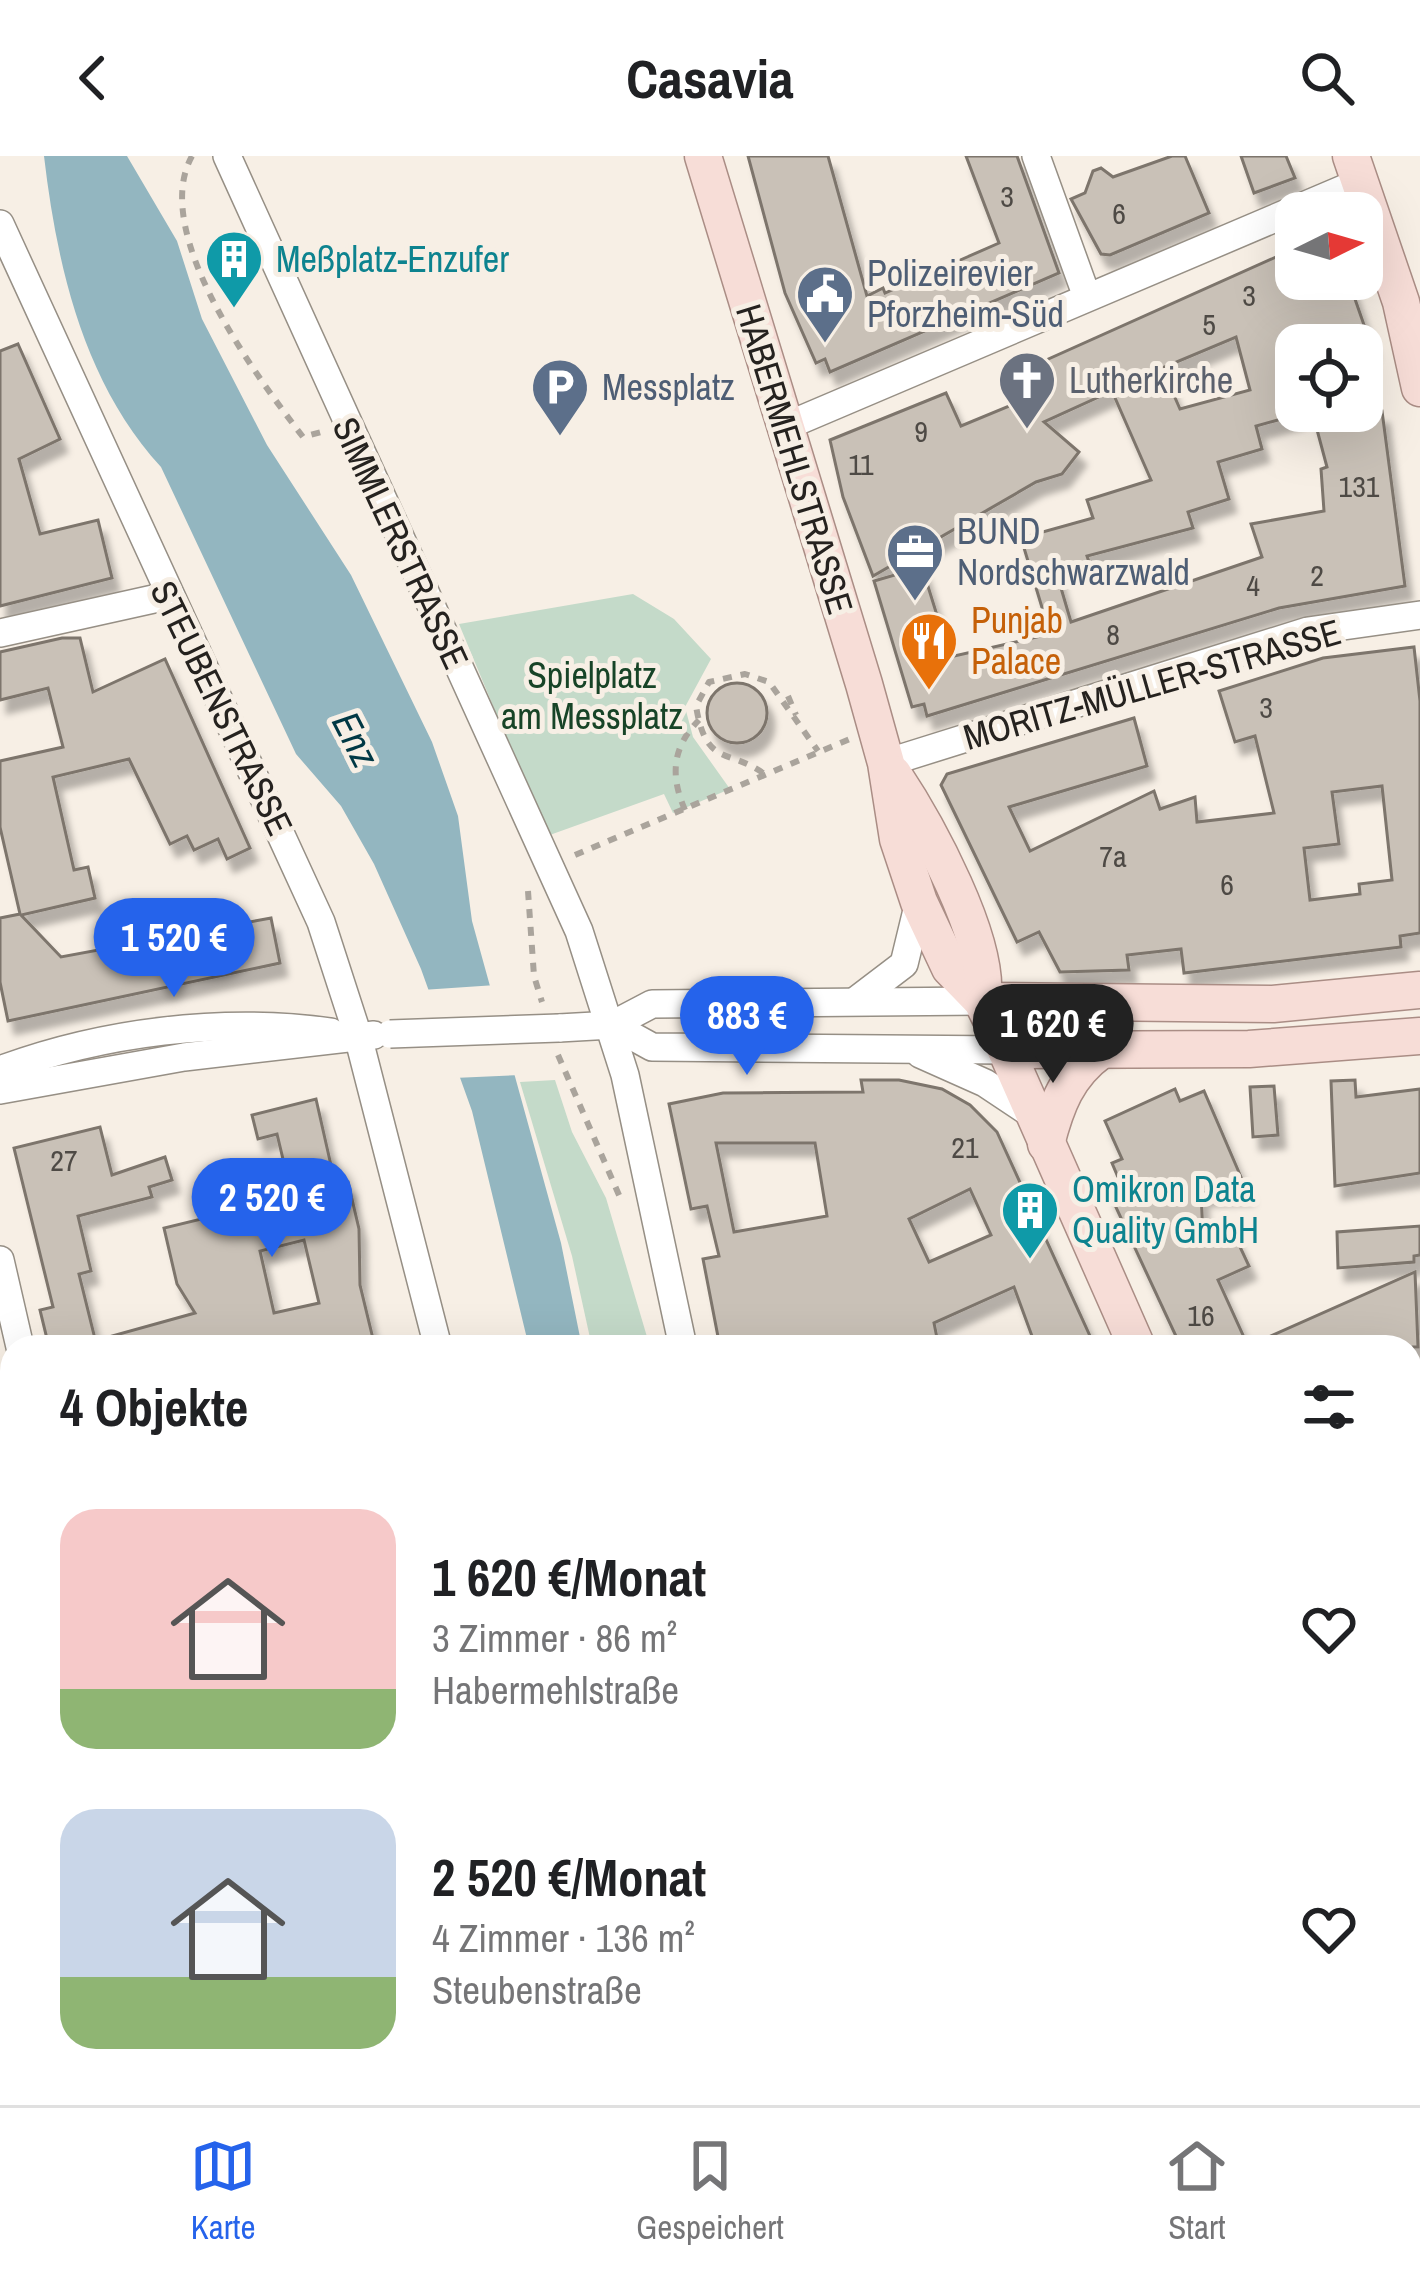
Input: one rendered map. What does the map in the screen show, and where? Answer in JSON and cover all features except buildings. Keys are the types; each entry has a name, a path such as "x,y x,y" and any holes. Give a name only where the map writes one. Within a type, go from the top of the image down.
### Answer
{"main road":[{"name":"HABERMEHLSTRASSE","path":"703,156 881,746 898,839 919,902 950,968 982,1001 1132,1335"},
{"path":"1355,169 1401,302 1420,388"},
{"name":"HABERMEHLSTRASSE","path":"881,746 928,826 982,963 982,1001"},
{"path":"982,1001 1273,1004 1420,990"},
{"path":"1006,1050 1249,1049 1420,1036"},
{"path":"1041,1130 1072,1076 1100,1051"}],"street":[{"name":"SIMMLERSTRASSE","path":"226,156 537,836 612,1025 680,1335"},
{"path":"1036,156 1087,297"},
{"path":"784,427 1087,297 1355,169"},
{"name":"STEUBENSTRASSE","path":"0,224 167,596 304,882 358,1036 435,1335"},
{"path":"0,633 167,596"},
{"name":"MORITZ-MÜLLER-STRASSE","path":"881,746 1307,632 1420,615"},
{"path":"858,998 904,964 919,902"},
{"path":"0,1090 184,1057 358,1036 612,1025 652,1004 858,998 982,1001"},
{"path":"0,1070 36,1058 210,1027 274,1024 358,1036"},
{"path":"612,1025 652,1047 1006,1050"},
{"path":"904,1048 985,1083 1041,1130"},
{"path":"0,1260 17,1335"}],"path":[{"path":"192,156 182,194 188,239 200,273 277,403 302,436 321,433"},
{"path":"764,774 750,764 727,762 710,746 696,706 709,682 745,674 769,682 818,751"},
{"path":"788,696 797,718"},
{"path":"686,810 674,769 687,732 699,720"},
{"path":"550,866 818,751 881,746"},
{"path":"534,976 528,891 537,836"},
{"path":"567,1082 623,1204"}],"green space":[{"name":"Spielplatz am Messplatz","path":"633,594 674,619 711,659 685,707 693,737 730,789 673,813 664,794 547,836 459,624"},
{"path":"555,1080 572,1132 606,1198 646,1335 589,1335 572,1256 520,1082"}],"water":[{"name":"Enz","path":"44,156 127,156 177,241 202,319 267,445 351,575 432,742 458,816 472,921 561,1243 580,1335 526,1335 472,1111 421,969 374,864 341,806 296,754 161,467 112,399 78,322 57,240"}],"pier":[{"path":"496,985 520,1075 454,1078 422,990"}],"place":[{"name":"Meßplatz-Enzufer","path":"234,310"},
{"name":"Polizeirevier Pforzheim-Süd","path":"825,345"},
{"name":"Lutherkirche","path":"1027,431"},
{"name":"Messplatz","path":"560,438"},
{"name":"BUND Nordschwarzwald","path":"915,603"},
{"name":"Punjab Palace","path":"929,692"},
{"name":"Omikron Data Quality GmbH","path":"1030,1261"}]}
